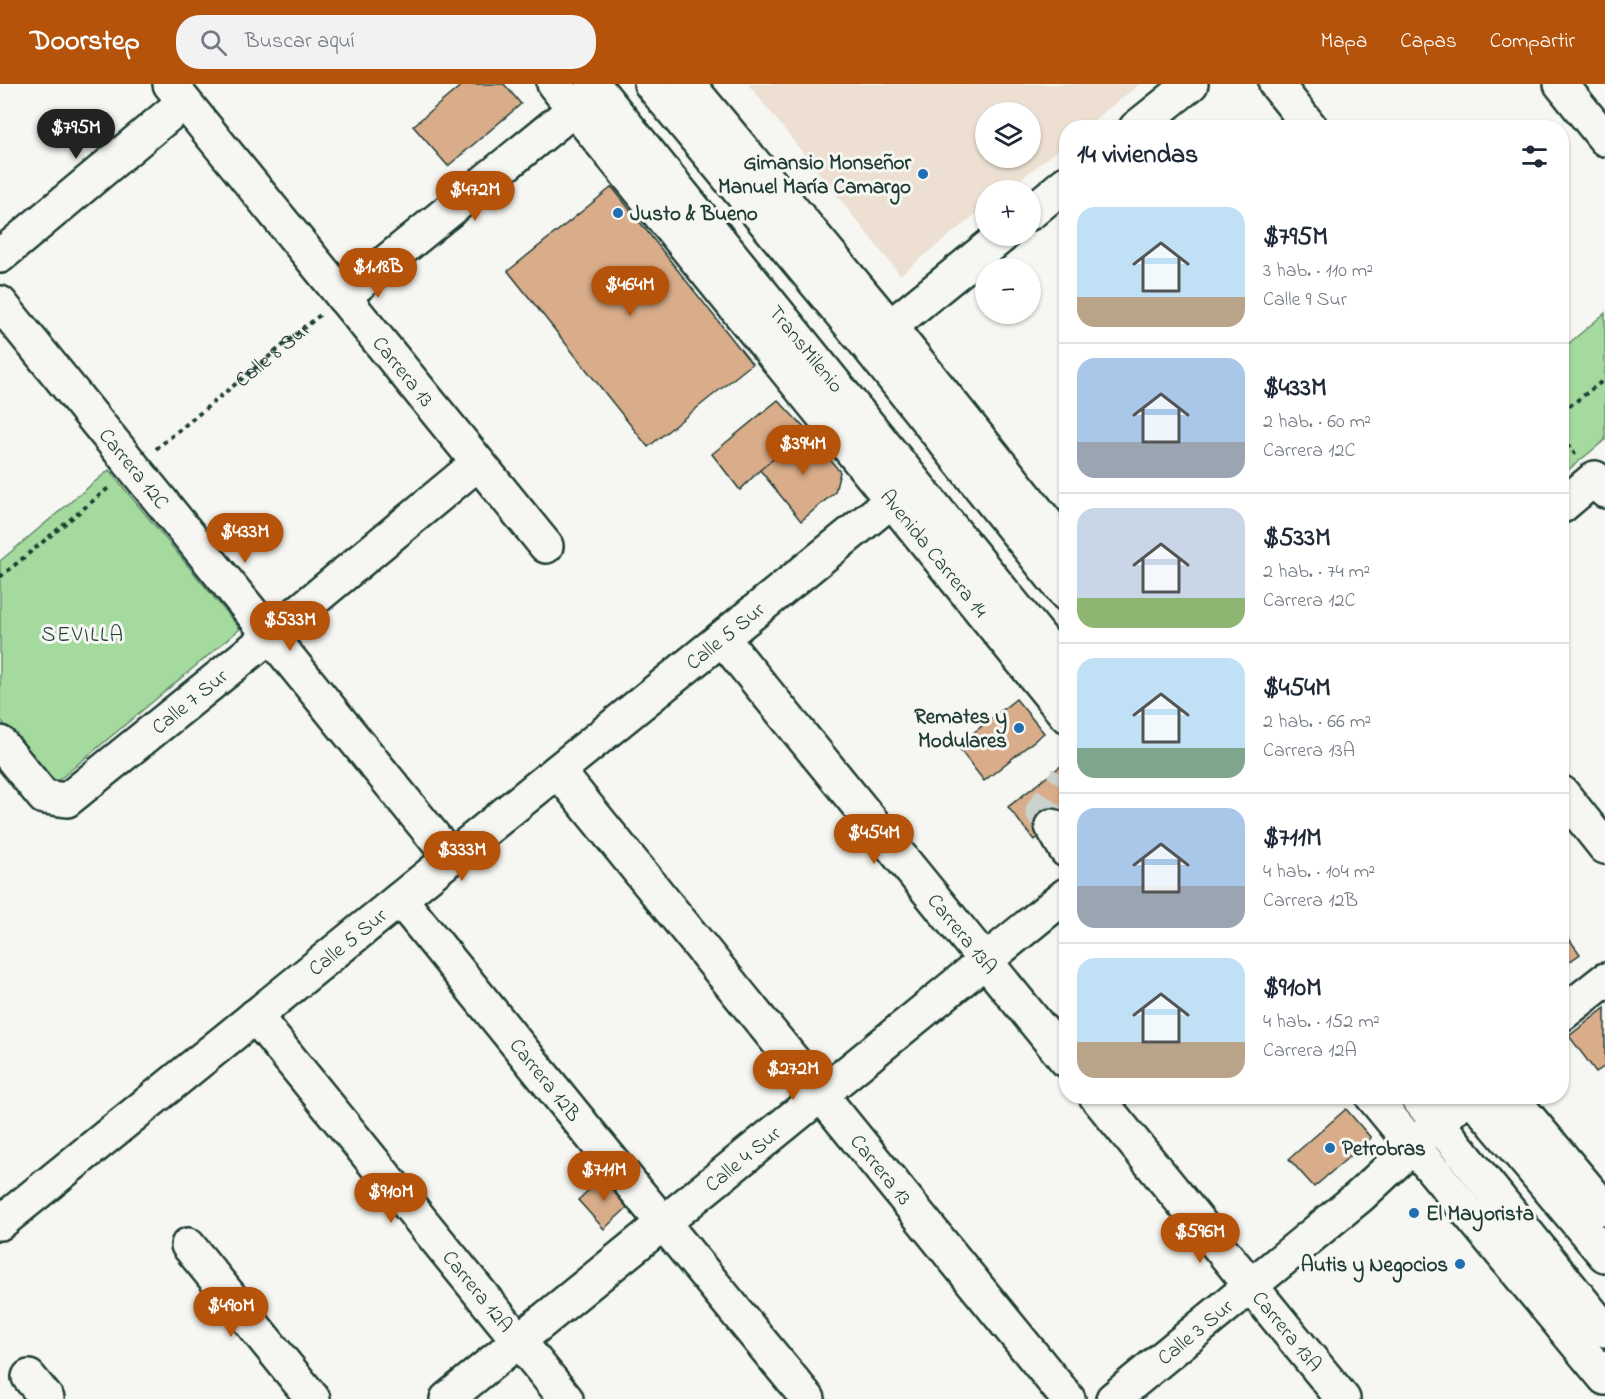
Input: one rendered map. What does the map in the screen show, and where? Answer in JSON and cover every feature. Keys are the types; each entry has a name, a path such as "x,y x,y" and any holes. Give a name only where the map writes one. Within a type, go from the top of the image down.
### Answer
{"street":[{"path":"651,84 868,346 1059,585"},
{"path":"688,84 890,327 1059,539"},
{"path":"1276,84 1305,120"},
{"path":"1561,84 1605,139"},
{"path":"1144,120 1174,89"},
{"path":"343,297 573,92"},
{"name":"Avenida Carrera 14","path":"573,92 891,501 1059,706"},
{"name":"TransMilenio","path":"573,92 1059,662"},
{"path":"0,256 177,93"},
{"name":"Carrera 13","path":"177,93 546,546"},
{"path":"1041,204 1059,189"},
{"path":"890,327 990,246"},
{"name":"Carrera 12C","path":"0,303 451,858"},
{"name":"Calle 7 Sur","path":"0,743 44,797 67,800 478,462"},
{"path":"1569,502 1600,484"},
{"name":"Calle 5 Sur","path":"6,1205 255,1016 891,501"},
{"name":"Carrera 13A","path":"722,638 1059,1051"},
{"name":"Carrera 13","path":"558,771 1068,1399"},
{"path":"1569,802 1605,846"},
{"name":"Carrera 12B","path":"400,899 808,1399"},
{"name":"Calle 4 Sur","path":"447,1399 1059,901"},
{"path":"1569,1008 1605,980"},
{"name":"Carrera 12A","path":"255,1016 566,1399"},
{"name":"Carrera 13A","path":"1103,1104 1343,1399"},
{"path":"1378,1104 1605,1378"},
{"path":"1422,1104 1605,1330"},
{"name":"Calle 3 Sur","path":"1113,1399 1360,1196 1460,1104"},
{"path":"1476,1104 1605,1255"},
{"path":"1517,1104 1605,1209"},
{"path":"188,1245 313,1399"}],"path":[{"name":"Calle 8 Sur","path":"0,577 343,297"},
{"path":"1569,407 1605,379"}],"shaded area":[{"name":"Gimansio Monseñor Manuel María Camargo","path":"748,84 1140,84 1094,120 1059,120 1059,149 1041,163 1041,102 975,102 975,168 1035,168 1020,180 975,180 975,215 900,275"}],"green space":[{"path":"1605,313 1605,440 1569,469 1569,343"},
{"path":"109,470 240,629 54,784 0,719 0,561"}],"building":[{"path":"463,84 504,84 521,104 448,166 413,126"},
{"path":"612,187 752,364 648,447 508,271"},
{"path":"778,400 807,431 740,490 712,454"},
{"path":"807,431 840,472 835,492 801,521 760,470"},
{"path":"1016,699 1044,733 984,781 957,746"},
{"path":"1059,767 1059,820 1034,840 1008,807"},
{"path":"1569,939 1580,954 1569,962"},
{"path":"1605,1008 1605,1066 1596,1072 1569,1036"},
{"name":"Petrobras","path":"1346,1109 1371,1138 1314,1187 1289,1159"},
{"path":"605,1175 631,1204 604,1229 578,1200"}],"tunnel":[{"path":"1052,826 1042,811 1059,788"}],"place":[{"name":"Gimansio Monseñor Manuel María Camargo","path":"923,174"},
{"name":"Justo & Bueno","path":"618,213"},
{"name":"Remates y Modulares","path":"1019,728"},
{"name":"Petrobras","path":"1330,1148"},
{"name":"El Mayorista","path":"1414,1213"},
{"name":"Autis y Negocios","path":"1460,1264"}],"district":[{"name":"SEVILLA","path":"83,633"}]}
